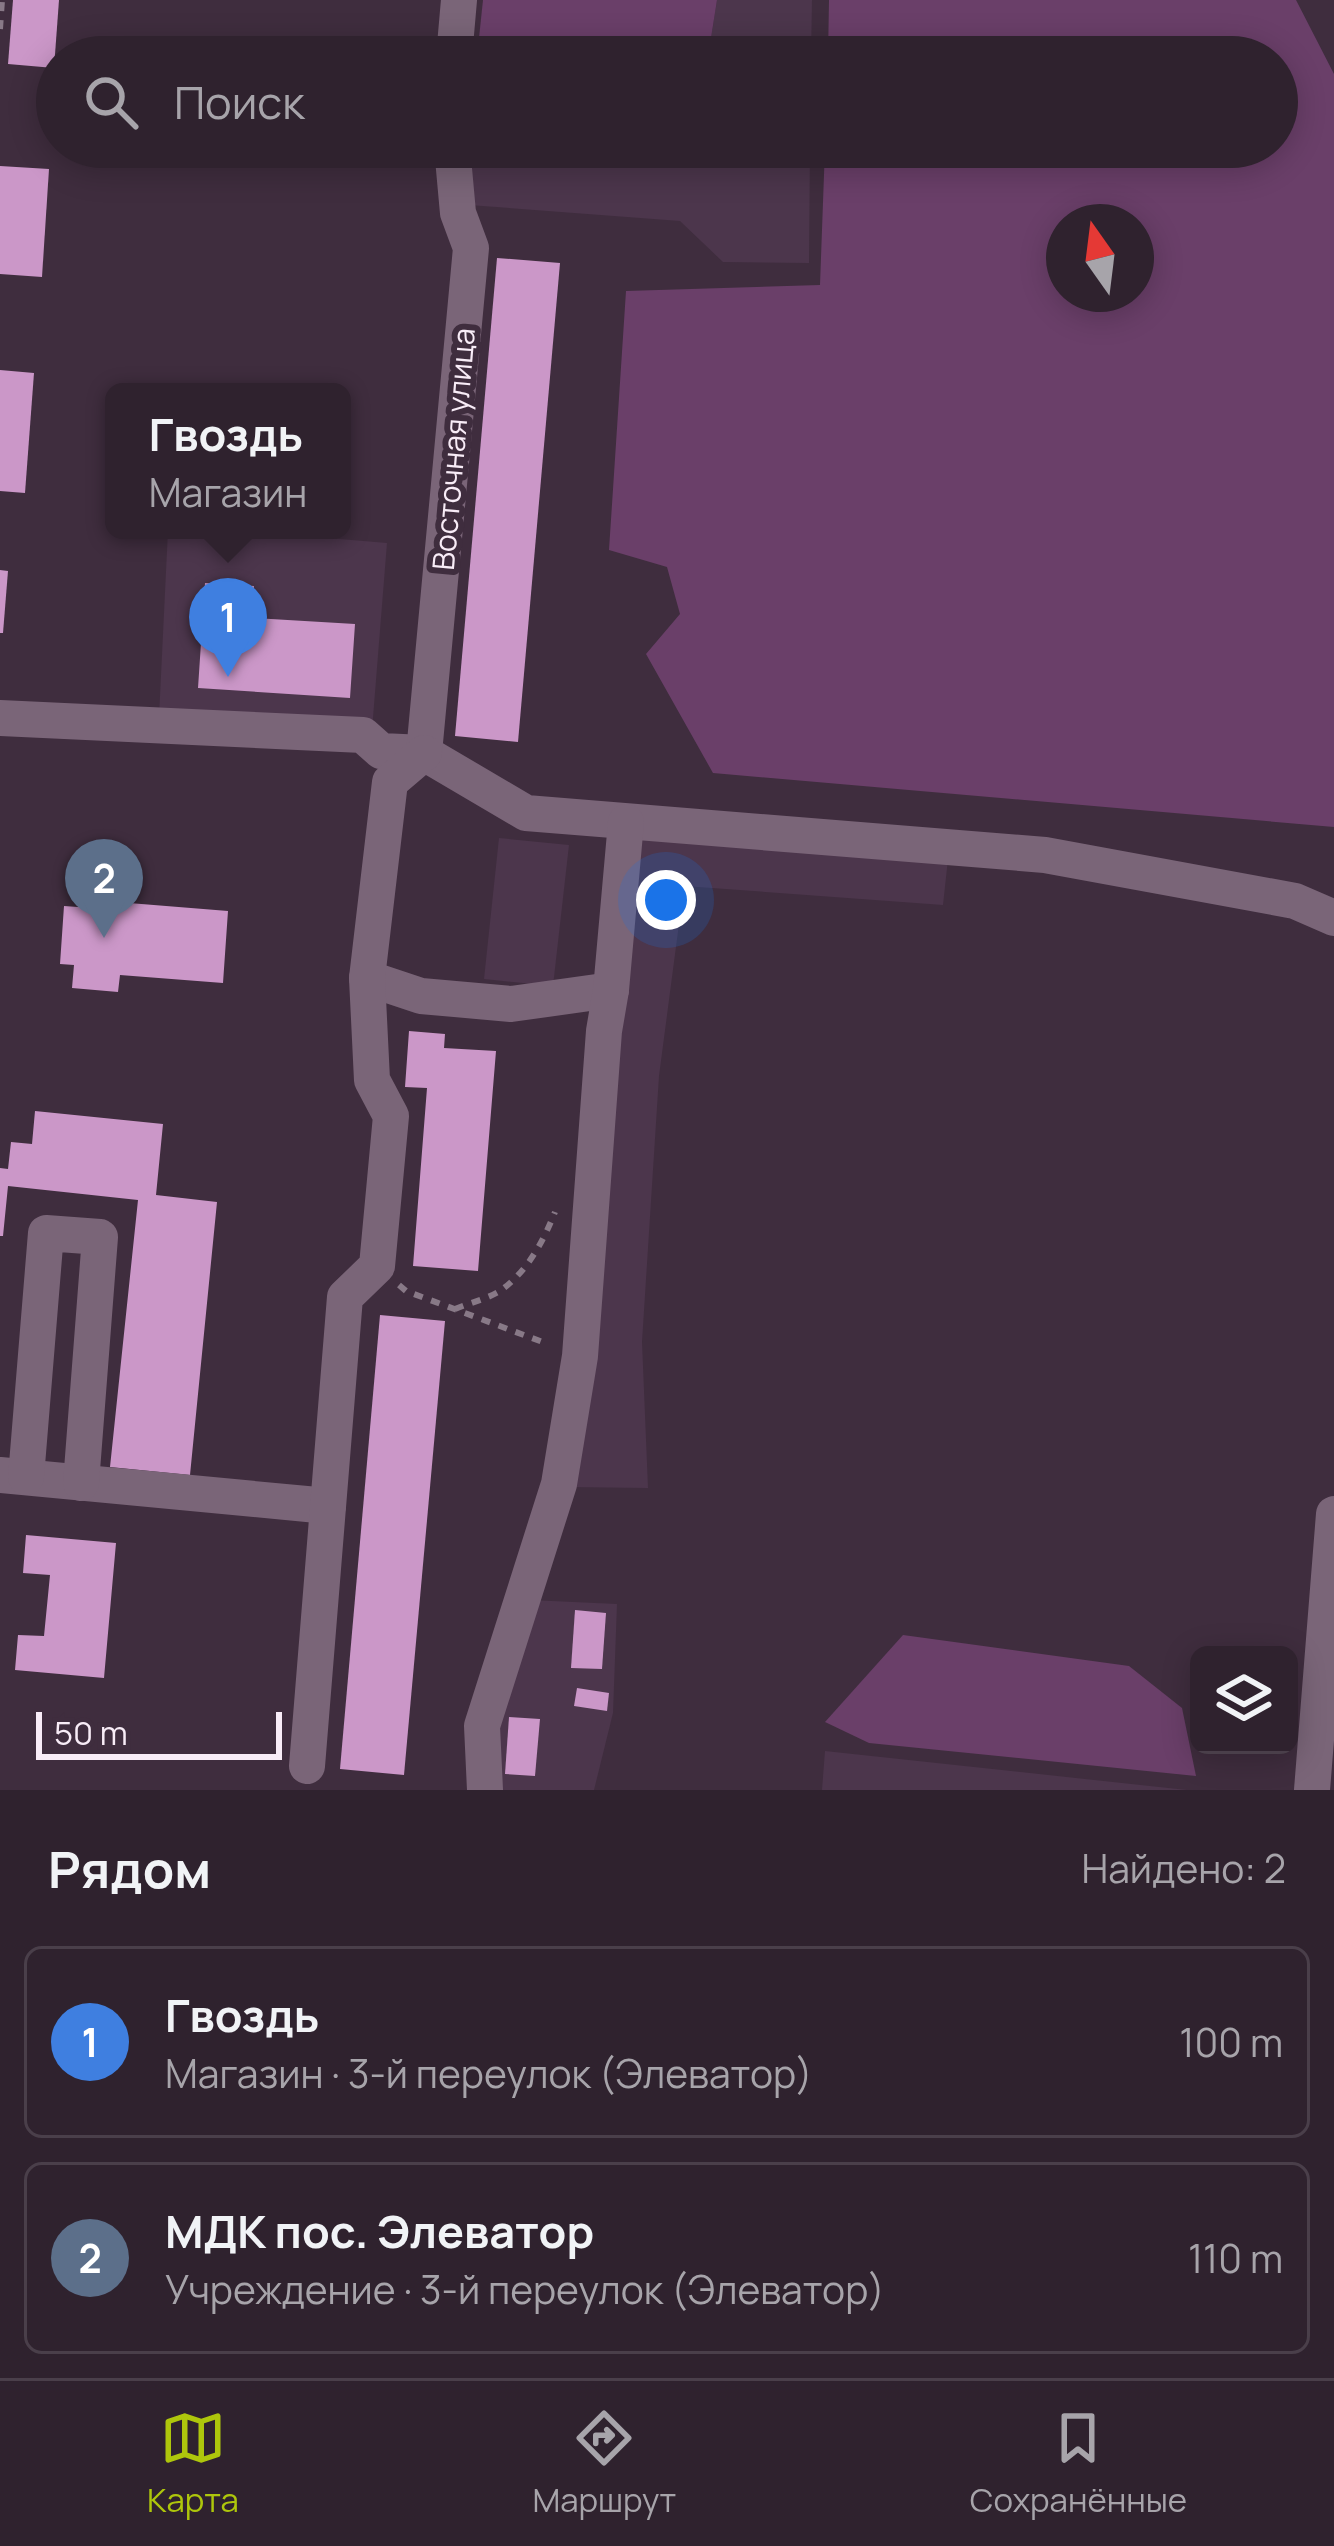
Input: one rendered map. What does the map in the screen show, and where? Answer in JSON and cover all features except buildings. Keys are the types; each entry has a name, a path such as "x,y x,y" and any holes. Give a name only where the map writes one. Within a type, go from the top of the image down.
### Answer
{"street":[{"path":"456,36 459,0"},
{"name":"Восточная улица","path":"424,753 471,248 458,213 454,168"},
{"path":"0,718 363,735 382,751 424,753 526,813 1045,855 1295,901 1334,918"},
{"path":"307,1766 345,1297 377,1266 391,1115 372,1079 367,977 390,782 424,753"},
{"path":"485,1790 482,1726 560,1484 580,1356 604,1031 626,822"},
{"path":"367,977 421,996 511,1004 611,989"},
{"path":"81,1483 100,1237 46,1233 13,1476 81,1483 328,1506"},
{"path":"1312,1790 1334,1514"}],"path":[{"path":"0,29 2,0"},
{"path":"455,1309 498,1293 524,1268 546,1235 562,1192"},
{"path":"377,1266 406,1291 580,1356"}],"shaded area":[{"path":"483,0 717,0 711,36 479,36"},
{"path":"717,0 812,0 811,36 711,36"},
{"path":"829,0 1296,0 1334,74 1334,827 713,773 646,654 680,614 667,567 609,550 626,291 820,285 824,168 1298,168 1298,36 828,36"},
{"path":"471,168 810,168 809,263 723,262 680,221 469,205"},
{"path":"168,539 387,543 372,730 159,717"},
{"path":"637,833 948,859 943,905 684,886 659,1076 642,1342 648,1488 568,1487"},
{"path":"499,838 569,845 553,986 484,979"},
{"path":"507,1599 617,1604 613,1713 594,1790 472,1790"},
{"path":"903,1635 1129,1666 1182,1708 1196,1776 869,1743 825,1722"},
{"path":"825,1751 1187,1790 822,1790"}],"place":[{"name":"Гвоздь","path":"228,677"},
{"name":"МДК пос. Элеватор","path":"104,938"}]}
